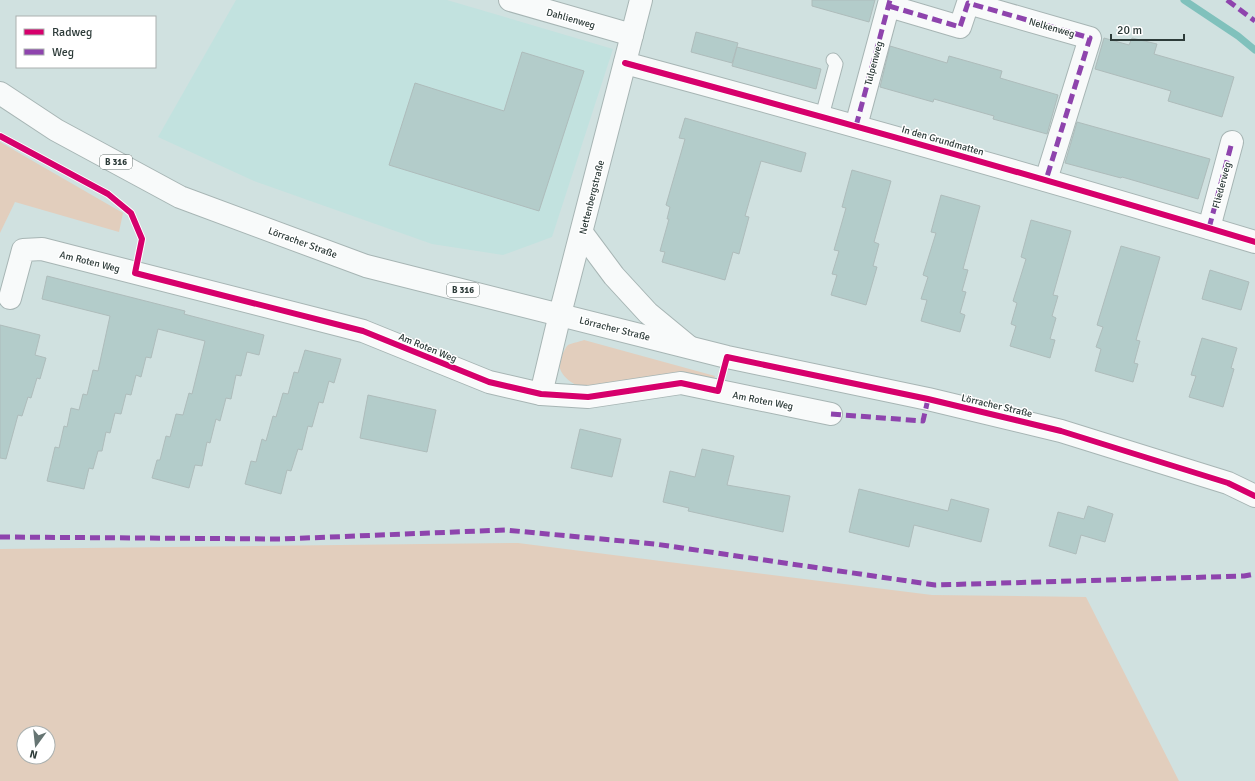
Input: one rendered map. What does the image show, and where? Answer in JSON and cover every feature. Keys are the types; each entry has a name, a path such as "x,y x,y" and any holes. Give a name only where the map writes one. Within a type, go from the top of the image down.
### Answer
{"street":[{"name":"Dahlienweg","path":"510,0 632,35"},
{"name":"Nettenbergstraße","path":"541,394 560,314 641,0"},
{"name":"Nelkenweg","path":"890,3 960,26 968,2 1090,38 1046,180"},
{"name":"Tulpenweg","path":"856,126 890,3"},
{"name":"In den Grundmatten","path":"625,63 822,116 1255,242"},
{"name":"Lörracher Straße","path":"0,92 56,130 180,197 366,266 727,357 928,399 1061,431 1228,483 1255,496"},
{"name":"Fliederweg","path":"1209,228 1232,142"},
{"path":"582,233 614,276 648,313 688,346"},
{"name":"Am Roten Weg","path":"5,297 23,250 42,249 363,331 489,382 541,394 588,397 681,383 831,414"}],"lane":[{"path":"822,116 836,64 833,60"}],"shaded area":[{"path":"236,0 447,0 613,49 552,237 503,255 432,244 254,181 158,137"},
{"path":"0,142 123,213 119,232 15,202 0,233"},
{"path":"584,340 715,376 713,381 581,387 566,378 560,369 559,364 560,359 568,345"},
{"path":"518,543 932,595 1086,597 1179,781 0,781 0,549"}],"building":[{"path":"812,0 875,0 869,22 812,6"},
{"path":"696,32 738,43 732,63 691,52"},
{"path":"1104,38 1129,45 1132,38 1157,44 1154,54 1234,77 1222,117 1168,101 1171,91 1095,69"},
{"path":"890,46 947,63 949,56 1002,71 1000,78 1058,95 1047,134 993,119 994,116 934,99 933,102 880,87"},
{"path":"737,47 821,69 816,89 732,66"},
{"path":"522,52 584,71 539,211 389,165 415,83 504,111"},
{"path":"685,118 806,153 801,172 761,161 745,216 749,217 739,254 733,252 725,280 662,262 665,252 660,251 669,219 667,219 670,207 666,205 685,139 679,138"},
{"path":"1077,122 1210,159 1198,199 1122,177 1121,178 1065,163"},
{"path":"852,170 891,181 874,242 879,244 873,266 877,267 866,305 831,295 837,275 832,274 839,251 834,250 846,208 842,207"},
{"path":"941,195 980,206 963,269 968,270 962,291 966,292 960,313 965,315 960,332 921,321 927,300 921,299 928,277 923,275 936,233 931,232"},
{"path":"1031,220 1071,231 1053,295 1058,296 1052,316 1056,318 1050,339 1055,340 1050,358 1010,346 1016,326 1011,324 1017,303 1013,301 1026,259 1021,257"},
{"path":"1121,246 1160,257 1136,340 1140,341 1134,363 1138,364 1133,382 1095,371 1101,349 1096,347 1103,327 1097,325"},
{"path":"1210,270 1249,282 1241,310 1202,299"},
{"path":"47,276 185,311 184,314 264,335 259,355 247,352 241,376 236,375 231,399 226,398 220,421 216,419 210,443 207,442 202,466 195,465 189,488 152,478 157,460 160,460 166,436 170,437 176,414 183,415 189,393 192,394 205,341 158,329 151,358 146,357 141,377 136,375 131,395 126,394 121,414 115,413 110,433 106,432 102,451 98,451 93,469 89,468 84,489 47,481 55,447 59,448 64,426 67,427 71,408 79,410 83,394 87,395 93,370 98,371 110,316 42,299"},
{"path":"0,325 40,335 35,355 46,358 40,379 37,378 31,398 28,397 22,416 18,415 6,459 0,458"},
{"path":"1202,338 1237,348 1231,368 1234,369 1223,407 1189,397 1196,376 1191,375"},
{"path":"305,350 341,359 334,383 329,381 323,403 319,402 312,427 308,426 302,450 298,449 291,471 287,470 281,494 245,484 251,461 256,462 262,439 266,441 273,416 276,417 283,393 288,394 294,372 298,373"},
{"path":"368,395 436,410 427,452 360,438"},
{"path":"580,429 621,439 612,477 571,468"},
{"path":"702,449 734,456 727,485 790,496 783,532 688,511 689,508 663,502 670,471 695,477"},
{"path":"859,489 948,511 951,499 989,509 981,542 914,525 909,547 849,532"},
{"path":"1088,506 1113,514 1105,542 1081,535 1076,554 1049,546 1058,512 1084,519"}],"waterway":[{"path":"1184,0 1238,36 1255,50"}],"marked path":[{"path":"856,126 890,0"},
{"path":"1227,0 1255,21"},
{"path":"889,6 960,27 968,3 1090,38 1046,180"},
{"path":"1209,228 1232,142"},
{"path":"831,414 923,421 928,399"},
{"path":"0,537 281,539 505,530 655,544 935,585 1244,576 1255,574"}],"cycle path":[{"path":"625,63 941,150 1255,242"},
{"path":"0,136 108,194 131,213 142,239 135,273 363,331 489,382 541,394 588,397 681,383 718,391 727,357 928,399 1061,431 1228,483 1255,496"}]}
